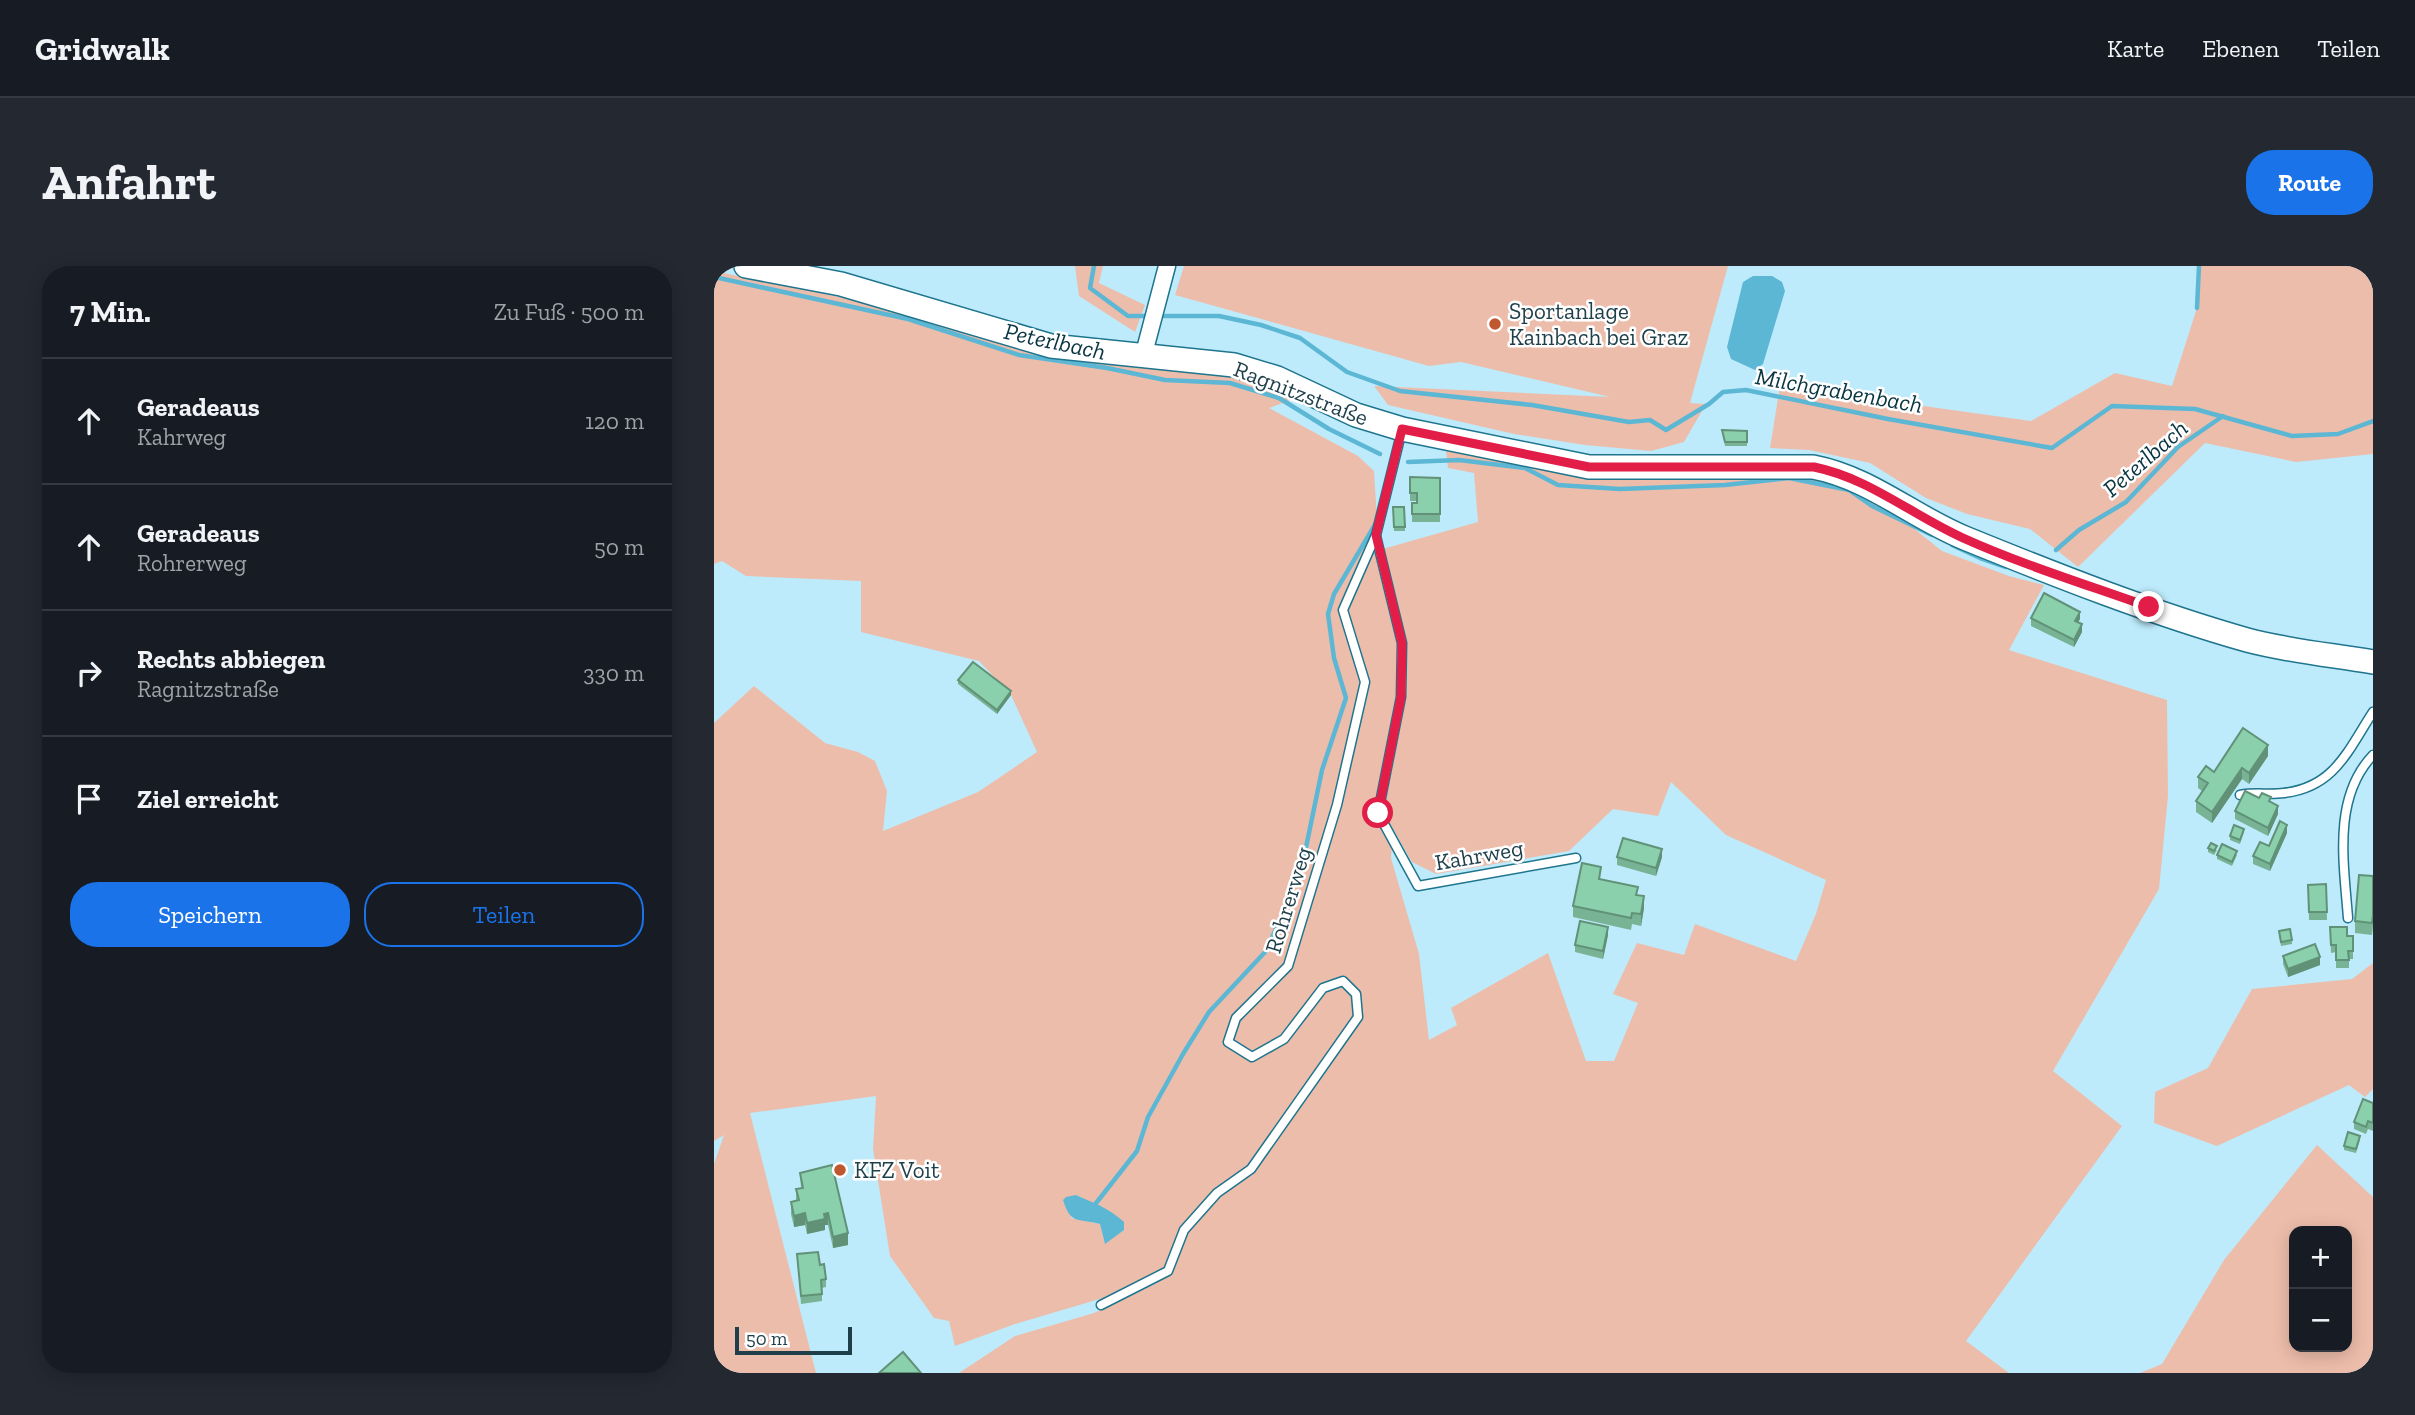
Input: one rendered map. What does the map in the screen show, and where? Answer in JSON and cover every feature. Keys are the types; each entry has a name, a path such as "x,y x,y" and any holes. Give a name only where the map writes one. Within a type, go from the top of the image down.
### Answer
{"main road":[{"name":"Ragnitzstraße","path":"746,266 841,284 1051,346 1234,365 1277,378 1356,415 1402,429 1589,467 1814,467 1836,471 1867,484 1963,538 2149,607 2249,640 2373,662"}],"street":[{"path":"1143,357 1167,266"}],"lane":[{"name":"Rohrerweg","path":"1101,1305 1168,1271 1184,1230 1217,1193 1251,1169 1358,1017 1356,994 1343,981 1323,989 1284,1039 1252,1057 1228,1042 1236,1018 1288,966 1337,805 1365,682 1343,610 1376,535 1402,429"},
{"name":"Kahrweg","path":"1376,535 1402,643 1401,697 1378,813 1418,886 1576,858"},
{"path":"2240,795 2253,792 2284,793 2319,783 2340,765 2373,712"},
{"path":"2348,918 2342,836 2349,798 2364,764 2373,755"}],"shaded area":[{"path":"1075,266 1103,266 1099,283 1145,305 1135,332 1079,296"},
{"name":"Sportanlage Kainbach bei Graz","path":"1184,266 1728,266 1690,403 1706,404 1684,442 1651,451 1585,445 1514,434 1388,405 1374,386 1610,397 1461,362 1429,366 1175,295"},
{"path":"2199,266 2373,266 2373,454 2296,462 2205,443 2078,567 2030,529 1967,514 1926,498 1870,463 1809,450 1770,448 1780,386 2031,421 2115,373 2172,386 2197,308"},
{"path":"714,271 873,304 1037,352 1122,366 1225,375 1296,398 1269,408 1358,456 1374,471 1379,550 1478,522 1474,473 1448,468 1446,450 1496,455 1595,475 1651,479 1700,475 1835,478 1873,496 1942,551 2009,576 2044,585 2009,650 2167,700 2168,796 2159,889 2053,1071 2122,1126 1966,1341 2009,1373 959,1373 1015,1336 1094,1313 1157,1283 1152,1274 1103,1298 1015,1324 955,1346 949,1321 934,1318 890,1256 873,1149 876,1096 750,1113 816,1373 714,1373 714,1164 724,1135 714,1141 714,723 754,686 825,743 858,752 875,761 887,791 883,831 978,792 1037,752 1011,695 979,661 861,632 861,581 746,576 722,561 714,564","holes":["1671,782 1726,835 1826,880 1816,914 1796,961 1695,924 1684,955 1637,943 1613,994 1638,1003 1614,1061 1586,1061 1548,953 1451,1008 1457,1025 1429,1040 1419,954 1391,858 1393,829 1412,862 1436,874 1569,851 1613,809 1658,816","1076,1195 1086,1200 1124,1230 1105,1243 1100,1224 1071,1218"]},
{"path":"2373,963 2373,1089 2365,1097 2349,1085 2217,1146 2154,1123 2155,1092 2208,1068 2252,989 2352,979"},
{"path":"2317,1145 2373,1197 2373,1373 2140,1373 2162,1364 2224,1260"}],"water":[{"path":"1753,276 1772,276 1782,282 1785,291 1763,364 1755,370 1731,359 1727,347 1743,282"},
{"path":"1076,1195 1113,1213 1124,1222 1124,1230 1105,1244 1100,1224 1076,1219 1069,1213 1063,1200"}],"building":[{"path":"1722,430 1747,431 1747,442 1725,442"},
{"path":"1410,477 1440,478 1440,514 1412,514 1412,503 1417,503 1417,493 1410,493"},
{"path":"1393,507 1404,507 1405,527 1394,527"},
{"path":"2044,593 2080,612 2075,621 2082,624 2074,640 2031,618"},
{"path":"973,662 1011,691 997,710 958,680"},
{"path":"2243,728 2268,745 2249,773 2242,768 2212,812 2196,801 2208,783 2198,777 2206,766 2214,772"},
{"path":"2245,791 2259,798 2262,793 2271,797 2269,801 2278,806 2268,828 2235,811"},
{"path":"2280,821 2287,825 2270,864 2253,856 2260,842 2269,846"},
{"path":"2234,825 2244,829 2240,840 2230,836"},
{"path":"1623,838 1662,849 1656,868 1617,857"},
{"path":"2211,843 2217,846 2214,851 2208,848"},
{"path":"2222,844 2237,851 2232,862 2217,855"},
{"path":"1582,863 1601,867 1599,879 1638,887 1636,895 1644,896 1641,914 1632,913 1631,918 1573,906"},
{"path":"2359,875 2373,876 2372,923 2355,921"},
{"path":"2326,884 2327,912 2309,912 2308,885"},
{"path":"1580,921 1608,927 1603,951 1575,945"},
{"path":"2330,927 2347,927 2347,936 2353,936 2353,951 2348,951 2349,960 2336,960 2336,945 2331,945"},
{"path":"2290,929 2292,940 2281,942 2279,931"},
{"path":"2315,944 2320,957 2288,969 2283,956"},
{"path":"2363,1099 2373,1103 2373,1123 2368,1121 2366,1127 2354,1122"},
{"path":"2348,1132 2360,1136 2356,1149 2344,1146"},
{"path":"832,1165 848,1233 833,1237 828,1213 824,1214 825,1219 807,1223 805,1213 794,1216 791,1202 799,1200 796,1189 803,1188 800,1173"},
{"path":"818,1252 820,1265 824,1264 826,1279 821,1280 822,1294 801,1296 797,1254"},
{"path":"903,1352 921,1373 879,1373"}],"waterway":[{"name":"Milchgrabenbach","path":"1094,266 1090,288 1128,316 1149,316"},
{"path":"2197,308 2199,266"},
{"name":"Peterlbach","path":"714,277 908,319 1019,355 1165,380 1230,383 1279,398 1329,429 1380,454"},
{"name":"Milchgrabenbach","path":"1158,316 1219,316 1261,325 1300,338 1347,372 1400,391 1532,405 1629,422 1650,420 1666,430 1709,404 1723,392 1746,390 2052,448 2112,406 2195,409 2292,436 2338,434 2373,421"},
{"name":"Peterlbach","path":"2056,550 2079,530 2126,502 2178,447 2223,416"},
{"name":"Peterlbach","path":"1408,462 1459,460 1525,468 1558,485 1620,489 1725,485 1789,478 1849,490 1872,506 1932,535"},
{"path":"1093,1207 1137,1151 1148,1117 1209,1012 1266,951 1283,913 1304,857 1322,770 1346,698 1334,658 1328,614 1334,594 1376,523"},
{"name":"Peterlbach","path":"1952,545 2006,567"}],"place":[{"name":"Sportanlage Kainbach bei Graz","path":"1495,324"},
{"name":"KFZ Voit","path":"840,1170"}],"route":[{"path":"1378,813 1401,697 1402,643 1376,535 1402,429 1589,467 1814,467 1836,471 1867,484 1963,538 2149,607"}]}
